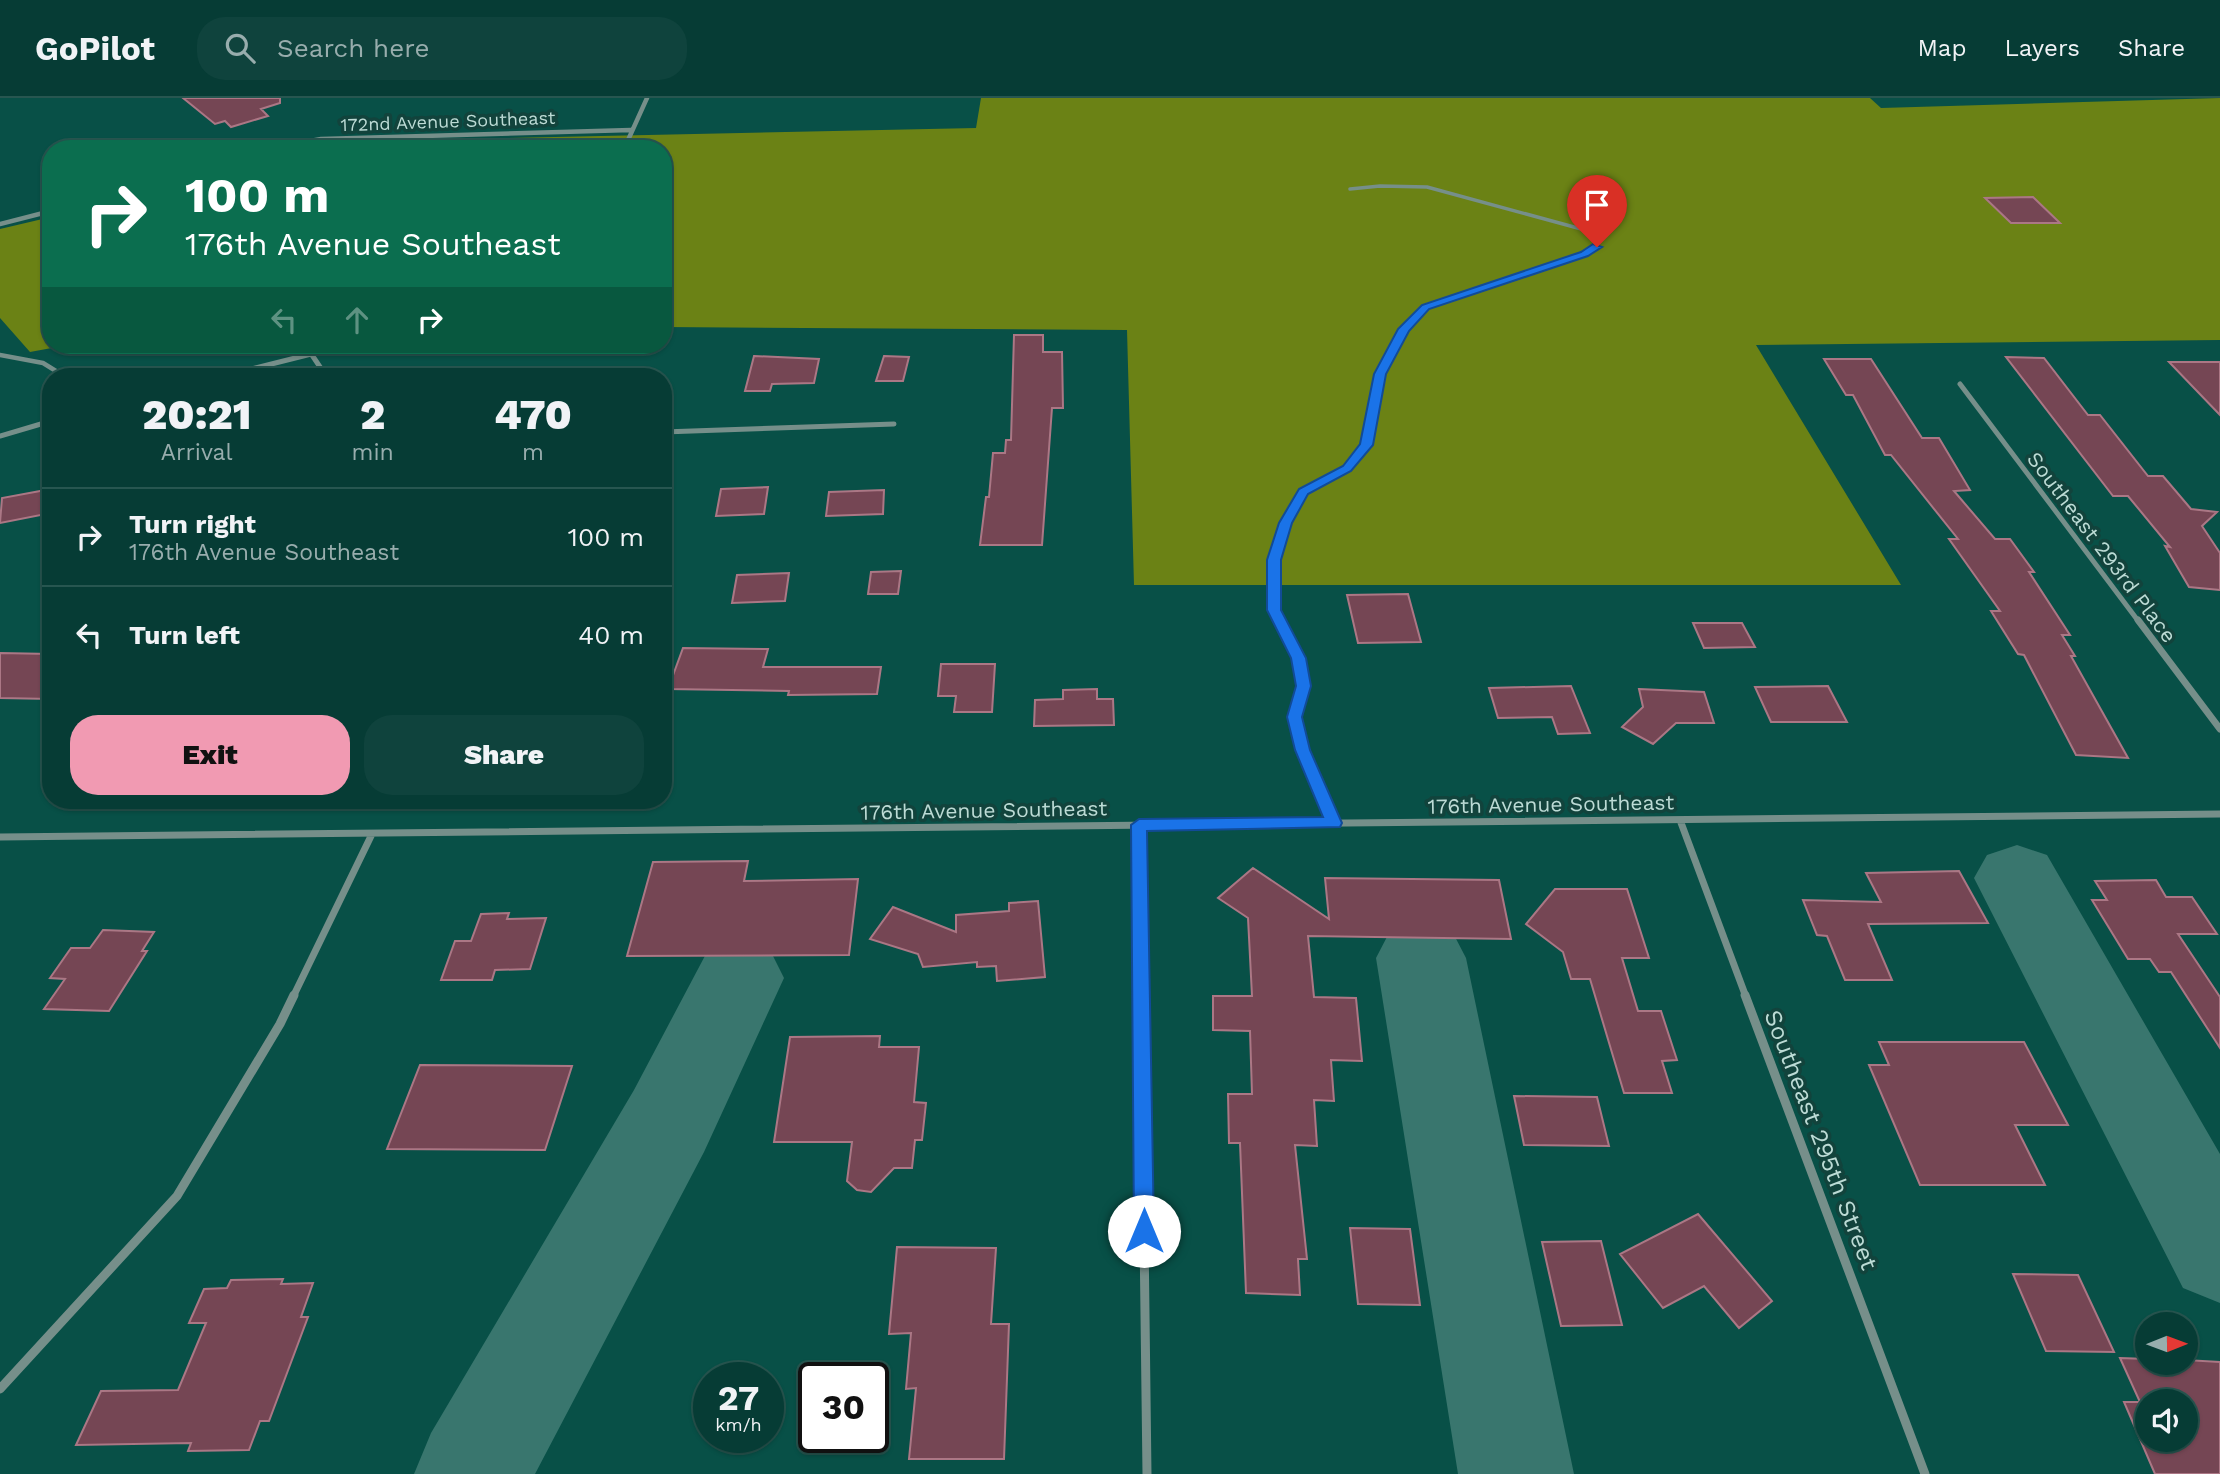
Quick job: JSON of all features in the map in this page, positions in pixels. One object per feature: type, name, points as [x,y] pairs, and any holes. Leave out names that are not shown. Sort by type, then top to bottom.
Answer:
[{"type":"street","points":[[627,140],[647,98]]},
{"type":"street","name":"172nd Avenue Southeast","points":[[316,140],[631,130]]},
{"type":"street","points":[[0,224],[42,213]]},
{"type":"street","points":[[258,368],[315,354]]},
{"type":"street","points":[[312,355],[321,368]]},
{"type":"street","name":"Southeast 293rd Place","points":[[1960,384],[2220,729]]},
{"type":"street","points":[[0,436],[42,424]]},
{"type":"street","points":[[672,432],[894,424]]},
{"type":"street","name":"176th Avenue Southeast","points":[[0,837],[2220,814]]},
{"type":"street","name":"Southeast 295th Street","points":[[1680,820],[1926,1474]]},
{"type":"street","points":[[1139,825],[1147,1474]]},
{"type":"street","points":[[0,1389],[177,1196],[280,1024],[372,834]]},
{"type":"lane","points":[[1334,823],[1302,750],[1294,717],[1304,686],[1298,658],[1274,610],[1274,560],[1286,523],[1303,492],[1347,469],[1366,445],[1380,374],[1404,329],[1425,307],[1584,254],[1597,247],[1596,239],[1585,230],[1427,187],[1380,186],[1350,189]]},
{"type":"lane","points":[[0,355],[33,360],[54,368]]},
{"type":"green space","points":[[981,98],[1870,98],[1881,108],[2220,98],[2220,340],[1756,345],[1901,585],[1134,585],[1127,330],[672,327],[672,140],[417,140],[976,128]]},
{"type":"green space","points":[[42,219],[42,350],[30,352],[0,318],[0,229]]},
{"type":"building","points":[[183,98],[280,98],[280,103],[261,109],[268,116],[231,127],[225,121],[215,124]]},
{"type":"building","points":[[2033,197],[2060,223],[2011,223],[1985,198]]},
{"type":"building","points":[[1014,335],[1043,335],[1043,352],[1062,352],[1063,408],[1052,408],[1042,545],[980,545],[986,497],[989,497],[993,453],[1005,453],[1006,440],[1011,440]]},
{"type":"building","points":[[754,356],[819,359],[814,383],[772,384],[770,391],[745,391]]},
{"type":"building","points":[[884,356],[909,357],[903,381],[876,381]]},
{"type":"building","points":[[2006,357],[2044,358],[2088,415],[2100,415],[2148,476],[2163,476],[2191,509],[2217,512],[2202,526],[2220,553],[2220,590],[2189,587],[2165,546],[2170,547],[2128,496],[2113,496]]},
{"type":"building","points":[[1824,359],[1871,359],[1922,438],[1939,438],[1970,490],[1954,491],[1995,539],[2010,539],[2034,572],[2029,572],[2070,635],[2062,635],[2075,656],[2071,656],[2128,758],[2076,755],[2024,655],[2018,654],[1991,611],[2000,611],[1949,539],[1958,539],[1891,455],[1885,455],[1853,395],[1846,395]]},
{"type":"building","points":[[2169,362],[2220,362],[2220,415]]},
{"type":"building","points":[[768,487],[764,514],[716,516],[721,489]]},
{"type":"building","points":[[884,490],[883,514],[826,516],[829,492]]},
{"type":"building","points":[[42,491],[42,515],[0,523],[2,498]]},
{"type":"building","points":[[901,571],[898,594],[868,594],[871,572]]},
{"type":"building","points":[[789,573],[785,601],[732,603],[737,575]]},
{"type":"building","points":[[1408,594],[1421,642],[1358,643],[1347,595]]},
{"type":"building","points":[[1693,623],[1742,623],[1755,647],[1704,648]]},
{"type":"building","points":[[683,648],[768,649],[763,667],[881,667],[877,694],[788,695],[789,691],[672,689],[672,678]]},
{"type":"building","points":[[0,653],[42,654],[42,699],[0,698]]},
{"type":"building","points":[[941,664],[995,664],[992,712],[954,712],[956,696],[938,696]]},
{"type":"building","points":[[1571,686],[1590,733],[1558,734],[1552,717],[1498,718],[1489,688]]},
{"type":"building","points":[[1828,686],[1847,722],[1771,722],[1755,687]]},
{"type":"building","points":[[1097,689],[1097,699],[1113,699],[1114,725],[1034,726],[1035,700],[1063,699],[1063,690]]},
{"type":"building","points":[[1639,689],[1704,692],[1714,723],[1676,723],[1653,744],[1622,727],[1643,707]]},
{"type":"building","points":[[748,861],[744,881],[858,879],[849,955],[627,956],[653,862]]},
{"type":"building","points":[[1253,868],[1329,919],[1325,878],[1499,880],[1511,939],[1308,936],[1314,997],[1356,998],[1362,1061],[1331,1060],[1334,1101],[1314,1100],[1317,1146],[1295,1145],[1307,1259],[1298,1259],[1300,1295],[1246,1293],[1240,1143],[1229,1143],[1228,1094],[1252,1094],[1250,1031],[1213,1030],[1213,996],[1252,996],[1248,918],[1218,898]]},
{"type":"building","points":[[1959,871],[1988,923],[1868,924],[1892,980],[1845,980],[1827,936],[1817,935],[1803,900],[1881,902],[1866,873]]},
{"type":"building","points":[[2156,880],[2166,897],[2192,897],[2217,934],[2178,934],[2220,997],[2220,1048],[2171,972],[2159,972],[2150,959],[2128,959],[2092,900],[2107,900],[2095,881]]},
{"type":"building","points":[[1555,889],[1627,889],[1649,958],[1622,958],[1638,1011],[1661,1011],[1677,1060],[1662,1061],[1672,1093],[1624,1093],[1590,979],[1571,979],[1563,952],[1526,924]]},
{"type":"building","points":[[1038,901],[1045,977],[997,981],[996,966],[977,967],[977,962],[923,967],[918,954],[870,939],[893,907],[956,932],[956,915],[1009,911],[1009,903]]},
{"type":"building","points":[[509,913],[507,919],[546,918],[530,969],[495,970],[492,980],[441,980],[455,941],[471,941],[481,914]]},
{"type":"building","points":[[103,930],[154,932],[142,951],[147,951],[109,1011],[44,1009],[65,979],[50,978],[71,948],[90,948]]},
{"type":"building","points":[[880,1036],[879,1047],[919,1047],[914,1102],[926,1103],[922,1140],[915,1140],[912,1168],[894,1168],[871,1192],[857,1190],[847,1181],[852,1142],[774,1142],[790,1037]]},
{"type":"building","points":[[1879,1042],[2024,1042],[2068,1125],[2015,1125],[2045,1185],[1920,1185],[1869,1065],[1889,1065]]},
{"type":"building","points":[[420,1065],[572,1066],[545,1150],[387,1149]]},
{"type":"building","points":[[1514,1096],[1597,1097],[1609,1146],[1524,1145]]},
{"type":"building","points":[[1698,1214],[1772,1301],[1739,1328],[1704,1286],[1663,1308],[1620,1254]]},
{"type":"building","points":[[1350,1228],[1410,1229],[1420,1305],[1358,1304]]},
{"type":"building","points":[[1601,1241],[1622,1325],[1561,1326],[1542,1242]]},
{"type":"building","points":[[897,1247],[996,1248],[991,1324],[1009,1324],[1004,1459],[909,1459],[916,1388],[906,1389],[911,1333],[889,1334]]},
{"type":"building","points":[[2013,1274],[2078,1275],[2114,1352],[2046,1351]]},
{"type":"building","points":[[283,1279],[281,1284],[313,1283],[301,1317],[308,1317],[269,1421],[260,1421],[249,1450],[188,1451],[191,1443],[76,1445],[101,1391],[178,1390],[206,1323],[189,1323],[204,1289],[227,1288],[231,1280]]},
{"type":"building","points":[[2120,1358],[2135,1359],[2135,1376],[2198,1376],[2198,1361],[2220,1362],[2220,1474],[2155,1474],[2146,1452],[2198,1452],[2198,1389],[2135,1391]]},
{"type":"building","points":[[2124,1402],[2135,1402],[2135,1428]]},
{"type":"taxiway","points":[[2017,878],[2220,1253]]},
{"type":"taxiway","points":[[1421,958],[1516,1474]]},
{"type":"taxiway","points":[[472,1474],[669,1121],[739,978]]},
{"type":"route","points":[[1144,1231],[1139,825],[1334,823],[1302,750],[1294,717],[1304,686],[1298,658],[1274,610],[1274,560],[1286,523],[1303,492],[1347,469],[1366,445],[1380,374],[1404,329],[1425,307],[1584,254],[1597,247]]}]
